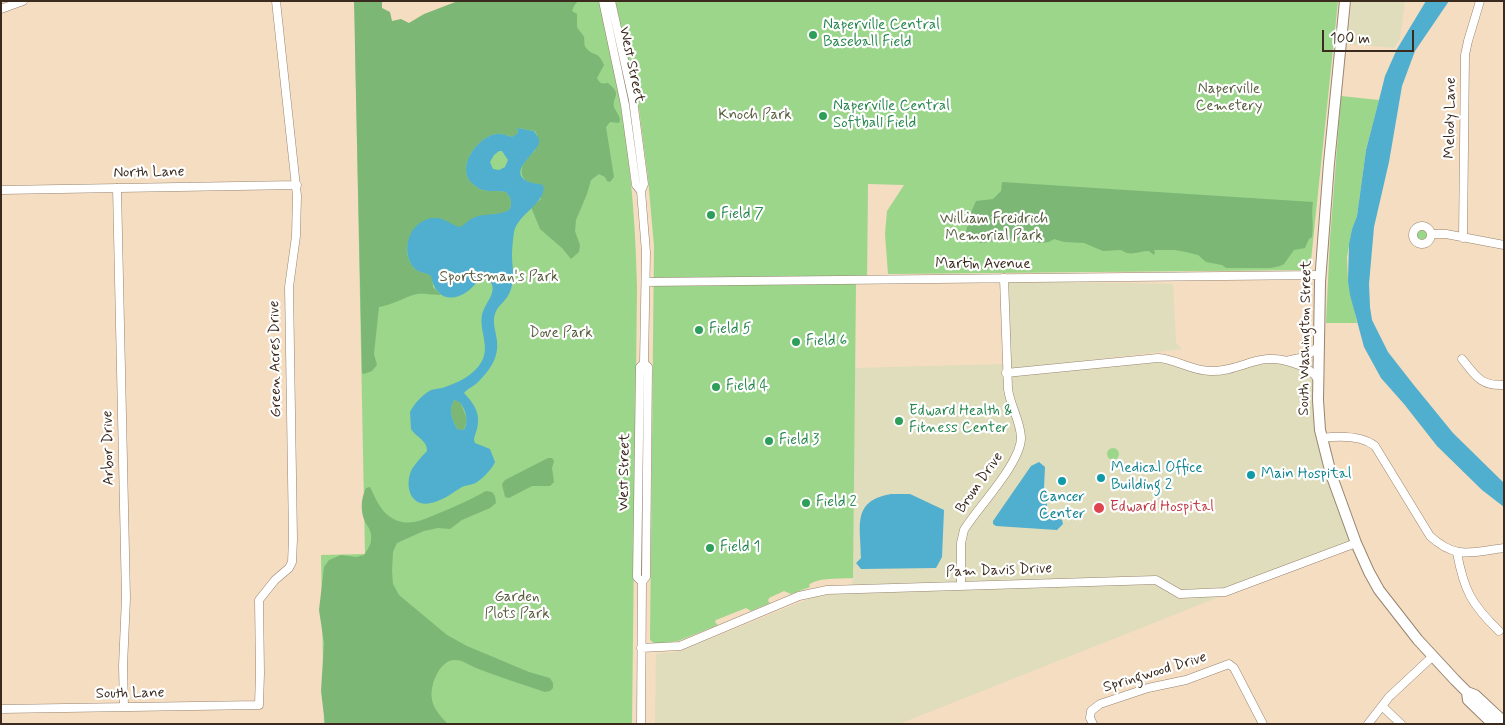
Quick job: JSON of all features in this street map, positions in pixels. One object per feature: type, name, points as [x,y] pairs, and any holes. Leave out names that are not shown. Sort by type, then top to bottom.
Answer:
[{"type":"main road","name":"South Washington Street","points":[[1345,1],[1330,154],[1321,275],[1318,347],[1318,420],[1331,474],[1356,543],[1379,590],[1432,656],[1467,692],[1476,695],[1504,722]]},
{"type":"main road","name":"South Washington Street","points":[[1467,692],[1468,700],[1492,724]]},
{"type":"street","points":[[1,9],[23,1]]},
{"type":"street","name":"Green Acres Drive","points":[[259,706],[259,600],[275,580],[289,568],[292,562],[293,550],[288,287],[296,231],[297,185],[276,1]]},
{"type":"street","name":"West Street","points":[[603,1],[624,98],[636,185],[641,191]]},
{"type":"street","name":"West Street","points":[[611,1],[633,100],[644,184],[641,191],[646,252],[644,363],[648,367],[646,577],[642,582],[641,724]]},
{"type":"street","name":"Melody Lane","points":[[1463,238],[1465,55],[1480,1]]},
{"type":"street","name":"North Lane","points":[[1,190],[297,185]]},
{"type":"street","name":"Arbor Drive","points":[[117,188],[126,598],[123,666],[124,707]]},
{"type":"street","points":[[1431,234],[1504,245]]},
{"type":"street","name":"Martin Avenue","points":[[646,282],[1321,275]]},
{"type":"street","name":"Brom Drive","points":[[961,585],[961,543],[964,530],[1013,462],[1021,444],[1020,425],[1009,398],[1006,373],[1004,278]]},
{"type":"street","points":[[1006,373],[1158,358],[1201,371],[1220,371],[1260,359],[1288,361],[1305,357],[1318,347]]},
{"type":"street","points":[[1462,359],[1480,380],[1489,384],[1504,385]]},
{"type":"street","points":[[1288,361],[1309,370],[1318,379]]},
{"type":"street","points":[[1322,438],[1360,438],[1375,446],[1430,536],[1441,546],[1457,552],[1504,548]]},
{"type":"street","name":"Pam Davis Drive","points":[[642,648],[680,646],[799,596],[827,590],[1156,580],[1180,594],[1225,592],[1356,543]]},
{"type":"street","points":[[1457,552],[1464,582],[1472,601],[1483,616],[1499,630]]},
{"type":"street","points":[[1368,724],[1382,706],[1432,656]]},
{"type":"street","name":"Springwood Drive","points":[[1093,724],[1090,718],[1091,711],[1100,704],[1148,688],[1195,677],[1229,664],[1234,668],[1263,724]]},
{"type":"street","name":"South Lane","points":[[1,710],[259,706]]},
{"type":"street","points":[[1382,706],[1401,724]]},
{"type":"shaded area","points":[[1352,1],[1405,1],[1400,38],[1394,48],[1347,44]]},
{"type":"shaded area","points":[[1009,281],[1173,284],[1176,343],[1182,349],[1009,370]]},
{"type":"shaded area","name":"Edward Hospital","points":[[1156,359],[1204,371],[1274,359],[1314,372],[1319,420],[1355,543],[899,724],[655,724],[656,654],[676,652],[688,648],[811,598],[852,593],[855,368],[1006,364],[1007,372]]},
{"type":"green space","points":[[354,1],[382,1],[382,8],[390,12],[392,21],[401,19],[409,23],[424,14],[458,1],[578,1],[572,11],[577,14],[577,27],[584,37],[586,48],[598,55],[602,60],[604,65],[597,78],[601,83],[608,83],[615,90],[614,107],[620,119],[619,123],[610,122],[606,127],[614,177],[610,182],[599,174],[591,180],[576,220],[575,231],[580,245],[579,252],[571,259],[562,248],[540,229],[531,207],[541,199],[539,184],[526,180],[523,177],[522,170],[527,159],[536,149],[537,135],[535,131],[517,128],[518,133],[512,137],[497,134],[483,140],[476,146],[467,161],[466,170],[468,177],[474,185],[482,190],[506,192],[511,201],[509,210],[499,214],[478,217],[460,228],[447,222],[428,219],[416,228],[409,240],[407,254],[416,270],[432,276],[433,287],[441,295],[417,294],[379,307],[374,354],[377,365],[372,371],[364,374],[362,373]]},
{"type":"green space","points":[[476,1],[599,1],[608,37],[627,143],[636,251],[632,724],[324,724],[321,555],[365,554],[355,45]]},
{"type":"green space","points":[[615,1],[1338,1],[1310,270],[888,274],[885,234],[887,211],[904,185],[868,184],[867,284],[856,284],[853,578],[813,582],[809,585],[810,587],[791,594],[784,591],[769,598],[768,601],[770,603],[751,611],[746,608],[716,620],[715,622],[718,625],[678,641],[655,644],[650,640],[654,246],[639,109]]},
{"type":"green space","points":[[608,9],[626,78],[641,185],[639,184],[626,89]]},
{"type":"green space","points":[[1341,96],[1379,100],[1366,150],[1357,216],[1352,229],[1347,257],[1348,281],[1357,323],[1326,323],[1330,239]]},
{"type":"green space","name":"William Freidrich Memorial Park","points":[[1002,182],[1313,202],[1312,237],[1305,248],[1294,250],[1284,264],[1271,268],[1226,268],[1222,265],[1206,262],[1198,255],[1175,250],[1154,250],[1154,255],[1149,251],[1131,253],[1121,250],[1103,251],[1084,243],[1064,242],[1054,239],[1046,243],[1006,239],[980,243],[966,232],[969,217],[976,201],[993,199],[1001,191]]},
{"type":"green space","points":[[1424,228],[1427,229],[1427,239],[1420,240],[1417,239],[1416,232],[1417,229]]},
{"type":"green space","points":[[454,400],[460,401],[467,419],[464,430],[457,429],[452,418],[451,407]]},
{"type":"green space","points":[[1111,448],[1115,448],[1119,454],[1115,460],[1111,460],[1107,456],[1107,452]]},
{"type":"green space","points":[[548,458],[552,458],[554,461],[552,468],[554,482],[550,486],[532,486],[509,498],[505,497],[502,484],[505,480]]},
{"type":"green space","points":[[370,487],[383,510],[395,520],[401,522],[419,521],[486,491],[492,492],[496,503],[490,508],[462,520],[450,529],[438,528],[424,531],[397,543],[393,552],[393,584],[399,595],[447,635],[467,646],[529,672],[550,678],[553,688],[550,691],[545,692],[455,660],[447,662],[438,672],[432,690],[434,706],[448,724],[325,724],[321,691],[324,643],[319,610],[324,567],[329,560],[341,555],[356,557],[364,555],[369,548],[371,535],[363,518],[362,505],[366,488]]},
{"type":"water","points":[[1426,1],[1449,1],[1415,51],[1402,86],[1389,162],[1374,227],[1369,284],[1372,320],[1388,352],[1413,384],[1453,433],[1504,483],[1504,507],[1482,490],[1437,446],[1381,378],[1364,347],[1350,295],[1348,281],[1349,244],[1357,216],[1366,150],[1385,76],[1397,49]]},
{"type":"water","points":[[517,128],[534,131],[539,139],[538,146],[521,168],[520,173],[527,181],[543,185],[543,191],[537,203],[520,219],[514,232],[512,285],[494,317],[497,341],[495,358],[483,377],[464,393],[474,405],[477,413],[478,423],[474,439],[475,443],[490,449],[495,462],[492,468],[476,483],[462,487],[440,500],[424,504],[414,499],[409,488],[412,469],[427,451],[426,444],[411,429],[410,412],[419,400],[431,390],[459,381],[470,375],[479,366],[485,350],[481,321],[482,315],[493,287],[487,277],[481,279],[461,295],[449,298],[444,296],[436,289],[431,276],[414,268],[407,253],[407,245],[413,229],[426,219],[441,219],[460,227],[478,216],[509,210],[511,201],[506,192],[486,191],[473,184],[466,170],[467,161],[476,146],[490,136],[503,134],[512,137],[518,133]],"holes":[[[499,151],[502,151],[508,160],[505,167],[499,170],[493,169],[490,162]],[[454,400],[460,402],[465,412],[467,419],[464,430],[457,429],[452,418],[451,407]]]},
{"type":"water","points":[[1039,462],[1045,467],[1044,488],[1047,491],[1047,515],[1062,520],[1063,524],[1057,530],[996,526],[993,524],[993,521],[1031,466]]},
{"type":"water","points":[[891,494],[910,494],[944,510],[942,557],[936,568],[861,569],[856,563],[861,558],[860,526],[864,509],[869,502],[878,497]]},
{"type":"place","name":"Naperville Central Baseball Field","points":[[813,35]]},
{"type":"place","name":"Naperville Central Softball Field","points":[[823,116]]},
{"type":"place","name":"Field 7","points":[[711,215]]},
{"type":"place","name":"Field 5","points":[[699,330]]},
{"type":"place","name":"Field 6","points":[[796,342]]},
{"type":"place","name":"Field 4","points":[[716,387]]},
{"type":"place","name":"Edward Health & Fitness Center","points":[[899,421]]},
{"type":"place","name":"Field 3","points":[[769,441]]},
{"type":"place","name":"Main Hospital","points":[[1251,475]]},
{"type":"place","name":"Medical Office Building 2","points":[[1101,478]]},
{"type":"place","name":"Cancer Center","points":[[1062,481]]},
{"type":"place","name":"Field 2","points":[[806,503]]},
{"type":"place","name":"Edward Hospital","points":[[1099,508]]},
{"type":"place","name":"Field 1","points":[[710,548]]},
{"type":"park label","name":"Naperville Cemetery","points":[[1229,98]]},
{"type":"park label","name":"Knoch Park","points":[[755,116]]},
{"type":"park label","name":"Sportsman's Park","points":[[499,278]]},
{"type":"park label","name":"Dove Park","points":[[561,334]]},
{"type":"park label","name":"Garden Plots Park","points":[[517,606]]}]
